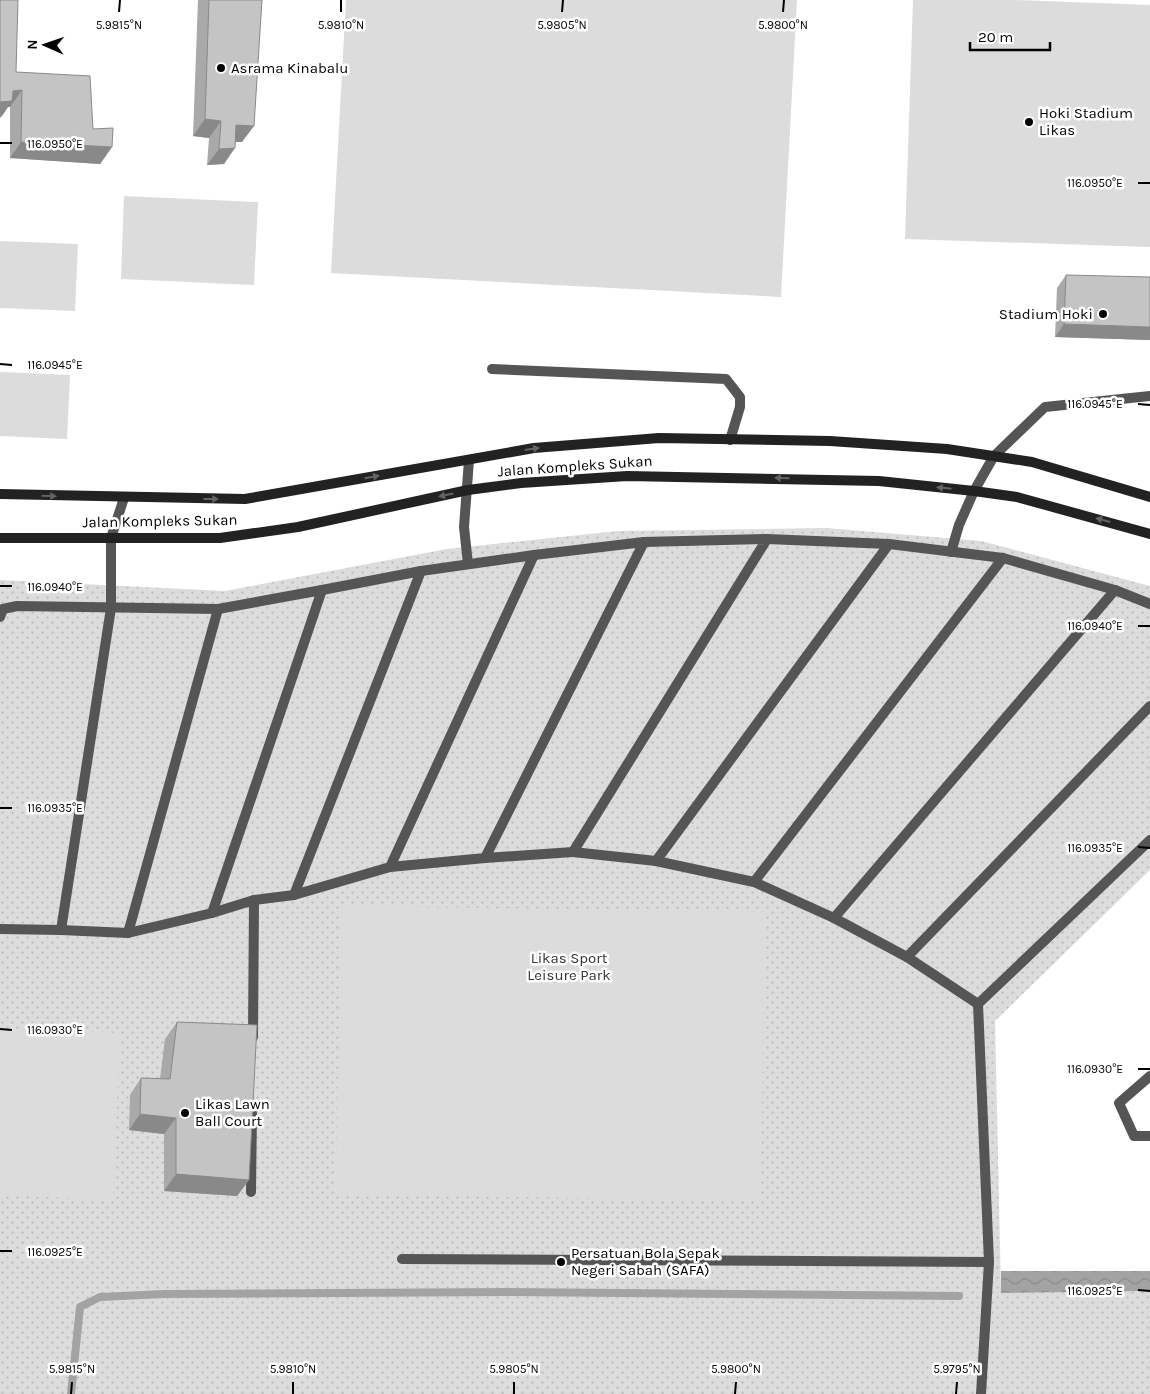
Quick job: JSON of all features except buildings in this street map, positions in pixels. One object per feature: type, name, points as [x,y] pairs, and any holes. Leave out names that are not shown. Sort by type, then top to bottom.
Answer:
[{"type":"main road","name":"Jalan Kompleks Sukan","points":[[0,494],[244,499],[534,448],[650,439],[830,441],[947,449],[1032,462],[1150,497]]},
{"type":"main road","name":"Jalan Kompleks Sukan","points":[[0,538],[230,536],[298,527],[468,490],[521,483],[627,476],[879,481],[974,491],[1017,497],[1150,534]]},
{"type":"lane","points":[[492,369],[726,379],[740,397],[740,407],[730,440]]},
{"type":"lane","points":[[951,552],[959,525],[974,491],[994,456],[1045,407],[1150,396]]},
{"type":"lane","points":[[468,564],[464,527],[469,460]]},
{"type":"lane","points":[[61,930],[111,608],[111,538],[124,498]]},
{"type":"lane","points":[[0,617],[3,609],[17,606],[218,609],[421,570],[534,554],[644,542],[767,539],[889,544],[1002,558],[1115,590],[1150,604]]},
{"type":"lane","points":[[573,852],[767,539]]},
{"type":"lane","points":[[485,858],[644,542]]},
{"type":"lane","points":[[656,861],[889,544]]},
{"type":"lane","points":[[390,867],[534,554]]},
{"type":"lane","points":[[754,882],[1002,558]]},
{"type":"lane","points":[[294,895],[421,570]]},
{"type":"lane","points":[[212,913],[322,590]]},
{"type":"lane","points":[[834,918],[1115,590]]},
{"type":"lane","points":[[128,932],[218,609]]},
{"type":"lane","points":[[907,957],[1150,706]]},
{"type":"lane","points":[[981,1394],[989,1262],[978,1004],[1150,840]]},
{"type":"lane","points":[[0,929],[128,932],[212,913],[254,900],[294,895],[390,867],[573,852],[656,861],[754,882],[834,918],[907,957],[978,1004]]},
{"type":"lane","points":[[253,1046],[254,900]]},
{"type":"lane","points":[[1150,1076],[1119,1103],[1134,1136],[1150,1136]]},
{"type":"lane","points":[[251,1192],[252,1104]]},
{"type":"lane","points":[[402,1259],[989,1262]]},
{"type":"green space","points":[[346,0],[797,0],[781,297],[331,273]]},
{"type":"green space","name":"Hoki Stadium Likas","points":[[913,0],[1013,0],[1150,5],[1150,247],[905,239]]},
{"type":"green space","points":[[124,196],[258,202],[254,285],[121,279]]},
{"type":"green space","points":[[0,241],[78,244],[75,311],[0,308]]},
{"type":"green space","points":[[0,372],[70,375],[67,439],[0,436]]},
{"type":"green space","name":"Likas Sport Leisure Park","points":[[826,528],[981,541],[1150,586],[1150,870],[995,1021],[1001,1292],[1150,1291],[1150,1394],[0,1394],[0,580],[225,591],[447,549],[618,531]]},
{"type":"green space","points":[[341,906],[765,912],[761,1201],[336,1194]]},
{"type":"green space","points":[[0,1028],[120,1033],[113,1200],[0,1195]]},
{"type":"water","points":[[1001,1271],[1150,1271],[1150,1291],[1001,1293]]},
{"type":"waterway","points":[[71,1394],[80,1307],[100,1297],[164,1294],[507,1292],[959,1296]]},
{"type":"place","name":"Asrama Kinabalu","points":[[221,68]]},
{"type":"place","name":"Hoki Stadium Likas","points":[[1029,122]]},
{"type":"place","name":"Stadium Hoki","points":[[1103,314]]},
{"type":"place","name":"Likas Lawn Ball Court","points":[[185,1113]]},
{"type":"place","name":"Persatuan Bola Sepak Negeri Sabah (SAFA)","points":[[561,1262]]}]
